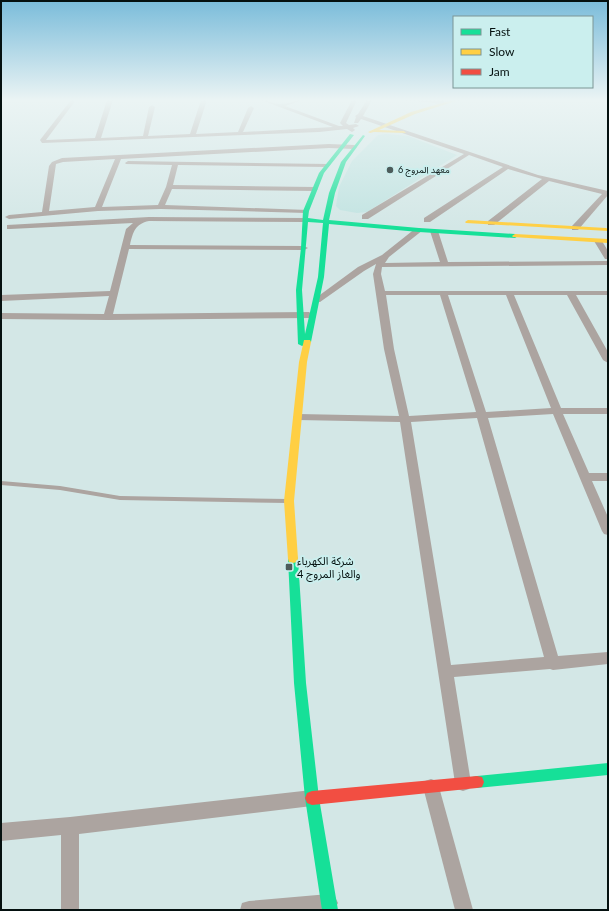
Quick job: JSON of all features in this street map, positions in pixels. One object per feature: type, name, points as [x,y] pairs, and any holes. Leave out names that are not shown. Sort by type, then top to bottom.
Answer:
[{"type":"street","points":[[303,362],[299,290],[306,215],[315,188],[327,165],[345,143]]},
{"type":"street","points":[[249,910],[330,907],[312,798],[300,682],[289,501],[303,362],[321,277],[327,218],[337,178],[344,162],[354,148],[355,143]]},
{"type":"street","points":[[435,143],[547,179],[607,193],[575,228]]},
{"type":"street","points":[[46,213],[52,166],[54,163],[62,160],[117,160],[143,156],[342,146],[354,148]]},
{"type":"street","points":[[365,216],[467,154]]},
{"type":"street","points":[[141,164],[143,156]]},
{"type":"street","points":[[117,160],[141,164],[327,165]]},
{"type":"street","points":[[98,210],[117,160]]},
{"type":"street","points":[[162,207],[175,164]]},
{"type":"street","points":[[423,219],[507,166]]},
{"type":"street","points":[[490,223],[547,179]]},
{"type":"street","points":[[169,187],[315,188]]},
{"type":"street","points":[[9,217],[46,213],[162,207],[306,215],[419,230],[608,241]]},
{"type":"street","points":[[10,227],[149,219],[306,215]]},
{"type":"street","points":[[327,218],[365,216],[388,218]]},
{"type":"street","points":[[423,219],[446,221]]},
{"type":"street","points":[[108,317],[130,230],[142,220]]},
{"type":"street","points":[[460,222],[608,231]]},
{"type":"street","points":[[317,300],[361,269],[386,255],[419,230]]},
{"type":"street","points":[[434,231],[444,264]]},
{"type":"street","points":[[598,241],[608,257]]},
{"type":"street","points":[[126,247],[304,248]]},
{"type":"street","points":[[386,255],[379,265],[377,274],[389,349],[405,419],[463,783]]},
{"type":"street","points":[[379,265],[608,263]]},
{"type":"street","points":[[1,298],[114,293]]},
{"type":"street","points":[[381,293],[608,293]]},
{"type":"street","points":[[443,293],[482,416],[553,664]]},
{"type":"street","points":[[509,293],[608,531]]},
{"type":"street","points":[[570,293],[608,360]]},
{"type":"street","points":[[1,316],[108,317],[314,315]]},
{"type":"street","points":[[298,417],[405,419],[557,411],[608,411]]},
{"type":"street","points":[[586,477],[608,477]]},
{"type":"street","points":[[445,672],[553,664],[608,658]]},
{"type":"street","points":[[1,832],[70,826],[312,798],[608,769]]},
{"type":"street","points":[[430,787],[464,910]]},
{"type":"street","points":[[70,826],[70,910]]},
{"type":"lane","points":[[1,483],[60,488],[120,498],[289,501]]},
{"type":"shaded area","name":"معهد المروج 6","points":[[370,143],[425,143],[457,155],[367,212],[357,213],[340,210],[336,206],[339,187],[352,161]]},
{"type":"traffic: fast","points":[[302,344],[299,290],[304,248],[306,211],[322,173],[346,143]]},
{"type":"traffic: fast","points":[[307,342],[321,277],[327,213],[332,193],[344,162],[358,143]]},
{"type":"traffic: fast","points":[[306,220],[419,230],[515,236]]},
{"type":"traffic: fast","points":[[293,559],[300,683],[312,798],[330,910]]},
{"type":"traffic: fast","points":[[477,782],[608,769]]},
{"type":"traffic: slow","points":[[468,222],[606,230]]},
{"type":"traffic: slow","points":[[515,236],[608,241]]},
{"type":"traffic: slow","points":[[293,559],[289,501],[303,362],[307,342]]},
{"type":"traffic: jam","points":[[312,798],[477,782]]},
{"type":"place","name":"معهد المروج 6","points":[[390,170]]},
{"type":"place","name":"شركة الكهرباء والغاز المروج 4","points":[[289,567]]}]
